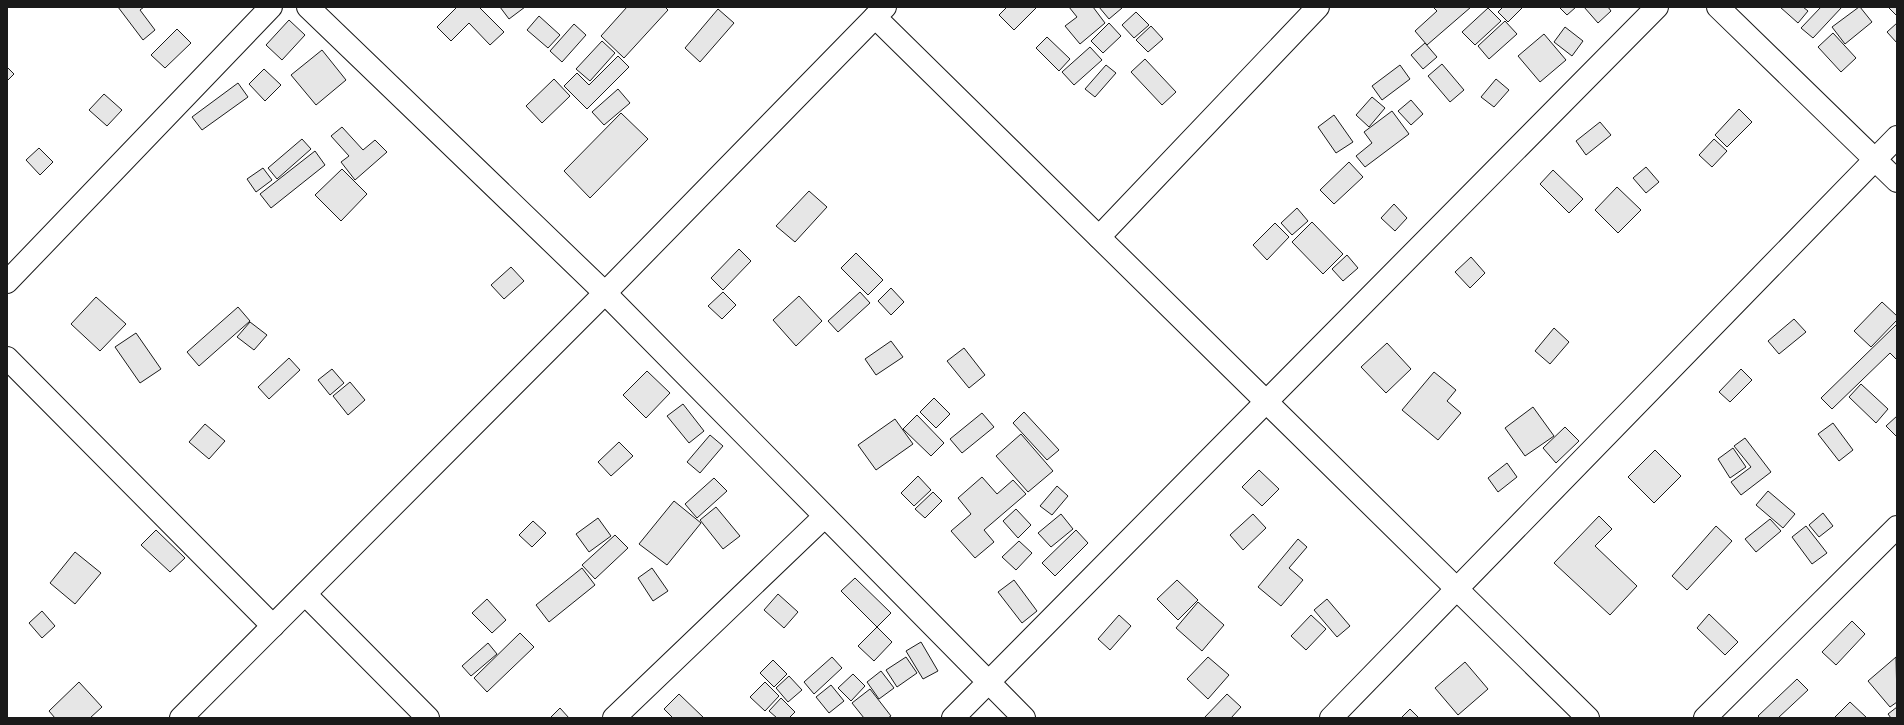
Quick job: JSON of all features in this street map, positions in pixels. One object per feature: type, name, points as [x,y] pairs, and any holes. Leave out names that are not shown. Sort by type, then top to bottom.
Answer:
[{"type":"street","points":[[7,282],[271,7]]},
{"type":"street","points":[[308,7],[605,293],[1024,718]]},
{"type":"street","points":[[1099,237],[1318,7]]},
{"type":"street","points":[[953,718],[1658,7]]},
{"type":"street","points":[[1718,7],[1897,181]]},
{"type":"street","points":[[181,718],[605,293],[880,12],[1099,237],[1588,718]]},
{"type":"street","points":[[1331,718],[1458,590],[1897,137]]},
{"type":"street","points":[[7,358],[273,626]]},
{"type":"street","points":[[614,718],[825,516]]},
{"type":"street","points":[[1704,718],[1897,527]]},
{"type":"street","points":[[305,594],[428,718]]},
{"type":"building","points":[[118,7],[144,7],[140,10],[155,30],[143,40]]},
{"type":"building","points":[[457,7],[479,7],[504,32],[490,45],[469,23],[451,41],[437,27]]},
{"type":"building","points":[[500,7],[525,7],[509,19]]},
{"type":"building","points":[[627,7],[665,7],[668,10],[624,58],[601,36]]},
{"type":"building","points":[[1007,7],[1037,7],[1014,30],[999,15]]},
{"type":"building","points":[[1069,7],[1093,7],[1105,23],[1080,44],[1065,26],[1077,17]]},
{"type":"building","points":[[1099,7],[1121,7],[1122,8],[1109,19]]},
{"type":"building","points":[[1433,7],[1471,7],[1427,45],[1415,31],[1437,11]]},
{"type":"building","points":[[1503,7],[1523,7],[1508,22],[1498,12]]},
{"type":"building","points":[[1559,7],[1576,7],[1567,15]]},
{"type":"building","points":[[1584,7],[1608,7],[1611,11],[1598,23]]},
{"type":"building","points":[[1780,7],[1803,7],[1808,11],[1798,23]]},
{"type":"building","points":[[1821,7],[1842,7],[1813,38],[1801,28]]},
{"type":"building","points":[[1859,7],[1872,22],[1845,44],[1832,27]]},
{"type":"building","points":[[1897,7],[1897,16],[1889,8]]},
{"type":"building","points":[[1488,8],[1501,21],[1475,45],[1462,32]]},
{"type":"building","points":[[718,9],[734,23],[700,62],[685,48]]},
{"type":"building","points":[[1136,12],[1149,25],[1134,38],[1122,25]]},
{"type":"building","points":[[539,16],[560,35],[548,48],[527,30]]},
{"type":"building","points":[[289,20],[305,35],[282,60],[266,45]]},
{"type":"building","points":[[1505,21],[1517,34],[1489,59],[1478,46]]},
{"type":"building","points":[[1109,23],[1121,36],[1103,53],[1091,41]]},
{"type":"building","points":[[1897,23],[1897,43],[1887,32]]},
{"type":"building","points":[[574,24],[586,35],[562,62],[550,51]]},
{"type":"building","points":[[1151,26],[1163,39],[1148,52],[1136,40]]},
{"type":"building","points":[[1565,27],[1583,41],[1572,56],[1554,42]]},
{"type":"building","points":[[177,29],[191,43],[165,68],[151,55]]},
{"type":"building","points":[[1833,33],[1856,58],[1841,72],[1818,47]]},
{"type":"building","points":[[1544,34],[1566,60],[1540,82],[1518,56]]},
{"type":"building","points":[[1047,37],[1070,59],[1059,71],[1036,48]]},
{"type":"building","points":[[602,41],[615,53],[590,81],[576,69]]},
{"type":"building","points":[[1425,43],[1437,57],[1423,69],[1411,55]]},
{"type":"building","points":[[1090,47],[1102,60],[1074,85],[1062,72]]},
{"type":"building","points":[[322,50],[346,80],[316,105],[291,75]]},
{"type":"building","points":[[618,56],[629,67],[587,109],[564,86],[577,73],[589,85]]},
{"type":"building","points":[[1145,59],[1176,92],[1162,105],[1131,72]]},
{"type":"building","points":[[1442,64],[1464,90],[1450,102],[1428,76]]},
{"type":"building","points":[[1106,65],[1116,73],[1095,97],[1085,89]]},
{"type":"building","points":[[1400,65],[1410,79],[1382,100],[1372,86]]},
{"type":"building","points":[[7,67],[14,74],[7,81]]},
{"type":"building","points":[[264,69],[281,85],[265,101],[249,84]]},
{"type":"building","points":[[554,79],[570,96],[542,123],[526,106]]},
{"type":"building","points":[[1496,79],[1509,90],[1494,107],[1481,97]]},
{"type":"building","points":[[238,83],[248,97],[202,130],[192,117]]},
{"type":"building","points":[[618,89],[630,103],[604,125],[592,112]]},
{"type":"building","points":[[104,94],[122,110],[107,126],[89,110]]},
{"type":"building","points":[[1372,97],[1385,108],[1369,127],[1356,115]]},
{"type":"building","points":[[1411,100],[1423,114],[1411,125],[1398,111]]},
{"type":"building","points":[[1739,109],[1752,122],[1727,147],[1715,135]]},
{"type":"building","points":[[1392,111],[1409,134],[1365,167],[1356,156],[1372,143],[1364,132]]},
{"type":"building","points":[[621,113],[648,139],[590,198],[564,171]]},
{"type":"building","points":[[1334,115],[1353,142],[1336,153],[1318,127]]},
{"type":"building","points":[[1600,122],[1611,135],[1586,155],[1576,141]]},
{"type":"building","points":[[342,127],[363,150],[375,140],[387,152],[355,180],[341,162],[349,156],[331,136]]},
{"type":"building","points":[[302,139],[311,149],[277,179],[268,168]]},
{"type":"building","points":[[1714,139],[1727,151],[1712,167],[1699,155]]},
{"type":"building","points":[[39,148],[53,162],[40,175],[26,160]]},
{"type":"building","points":[[315,151],[325,165],[271,208],[260,194]]},
{"type":"building","points":[[1349,162],[1363,177],[1334,204],[1320,190]]},
{"type":"building","points":[[1646,167],[1659,182],[1646,193],[1633,178]]},
{"type":"building","points":[[263,168],[272,180],[256,192],[247,179]]},
{"type":"building","points":[[342,169],[367,194],[341,221],[315,195]]},
{"type":"building","points":[[1553,170],[1583,199],[1569,213],[1540,184]]},
{"type":"building","points":[[1617,187],[1641,210],[1618,233],[1595,210]]},
{"type":"building","points":[[809,191],[827,207],[795,242],[776,226]]},
{"type":"building","points":[[1394,204],[1407,218],[1395,231],[1381,218]]},
{"type":"building","points":[[1297,208],[1308,221],[1292,235],[1281,223]]},
{"type":"building","points":[[1312,222],[1343,254],[1323,274],[1292,242]]},
{"type":"building","points":[[1275,223],[1289,237],[1267,260],[1253,245]]},
{"type":"building","points":[[739,249],[751,261],[723,290],[711,278]]},
{"type":"building","points":[[856,253],[883,280],[868,295],[841,268]]},
{"type":"building","points":[[1347,255],[1358,268],[1343,281],[1332,269]]},
{"type":"building","points":[[1471,257],[1485,273],[1470,288],[1455,272]]},
{"type":"building","points":[[511,267],[524,281],[504,299],[491,285]]},
{"type":"building","points":[[891,288],[904,302],[891,315],[878,301]]},
{"type":"building","points":[[723,292],[736,305],[722,319],[708,306]]},
{"type":"building","points":[[860,292],[870,303],[838,332],[828,321]]},
{"type":"building","points":[[799,296],[822,321],[796,346],[773,320]]},
{"type":"building","points":[[96,297],[126,324],[100,351],[71,324]]},
{"type":"building","points":[[1882,302],[1897,316],[1897,320],[1871,347],[1854,331]]},
{"type":"building","points":[[238,307],[250,321],[199,366],[187,352]]},
{"type":"building","points":[[1794,319],[1806,332],[1779,354],[1768,341]]},
{"type":"building","points":[[250,322],[267,335],[254,350],[237,337]]},
{"type":"building","points":[[1897,324],[1897,360],[1890,353],[1832,409],[1821,398]]},
{"type":"building","points":[[1554,328],[1569,342],[1550,364],[1535,351]]},
{"type":"building","points":[[136,333],[161,369],[140,383],[115,347]]},
{"type":"building","points":[[891,341],[903,357],[876,375],[865,359]]},
{"type":"building","points":[[1387,343],[1411,369],[1386,393],[1361,367]]},
{"type":"building","points":[[964,348],[985,375],[969,388],[947,361]]},
{"type":"building","points":[[289,358],[300,370],[269,399],[258,387]]},
{"type":"building","points":[[332,369],[344,383],[330,395],[318,380]]},
{"type":"building","points":[[1741,369],[1752,380],[1730,402],[1719,392]]},
{"type":"building","points":[[647,371],[670,393],[646,418],[623,395]]},
{"type":"building","points":[[1434,372],[1456,390],[1447,401],[1461,413],[1438,440],[1402,410]]},
{"type":"building","points":[[350,382],[365,400],[348,415],[333,396]]},
{"type":"building","points":[[1861,384],[1888,409],[1876,423],[1849,397]]},
{"type":"building","points":[[934,398],[950,414],[936,428],[920,412]]},
{"type":"building","points":[[683,404],[704,431],[689,443],[667,416]]},
{"type":"building","points":[[1533,407],[1554,436],[1525,456],[1505,428]]},
{"type":"building","points":[[1024,412],[1059,450],[1047,460],[1013,423]]},
{"type":"building","points":[[982,413],[994,427],[962,453],[950,439]]},
{"type":"building","points":[[917,415],[944,443],[931,456],[903,429]]},
{"type":"building","points":[[1897,416],[1897,437],[1886,426]]},
{"type":"building","points":[[895,419],[913,444],[876,470],[858,445]]},
{"type":"building","points":[[1833,423],[1853,450],[1839,461],[1818,434]]},
{"type":"building","points":[[205,424],[225,441],[209,459],[189,442]]},
{"type":"building","points":[[1565,427],[1579,441],[1556,463],[1543,448]]},
{"type":"building","points":[[1021,434],[1053,471],[1028,492],[996,456]]},
{"type":"building","points":[[710,435],[723,446],[700,473],[687,462]]},
{"type":"building","points":[[1745,438],[1771,472],[1741,495],[1731,482],[1751,467],[1734,446]]},
{"type":"building","points":[[619,442],[633,456],[611,476],[598,462]]},
{"type":"building","points":[[1733,448],[1746,467],[1730,478],[1718,459]]},
{"type":"building","points":[[1655,450],[1681,476],[1654,503],[1628,477]]},
{"type":"building","points":[[1507,463],[1517,477],[1498,492],[1488,478]]},
{"type":"building","points":[[1259,470],[1279,489],[1262,506],[1242,487]]},
{"type":"building","points":[[918,476],[931,490],[914,506],[901,493]]},
{"type":"building","points":[[982,477],[997,494],[1013,480],[1026,494],[984,530],[994,542],[975,558],[951,531],[971,514],[958,498]]},
{"type":"building","points":[[714,478],[727,491],[697,518],[685,504]]},
{"type":"building","points":[[1057,486],[1068,496],[1052,515],[1040,506]]},
{"type":"building","points":[[1768,491],[1795,514],[1783,528],[1756,505]]},
{"type":"building","points":[[933,492],[942,501],[925,518],[915,509]]},
{"type":"building","points":[[674,501],[701,523],[667,565],[639,544]]},
{"type":"building","points":[[716,507],[740,536],[723,549],[700,520]]},
{"type":"building","points":[[1016,509],[1031,525],[1018,538],[1003,521]]},
{"type":"building","points":[[1823,513],[1833,526],[1819,537],[1809,525]]},
{"type":"building","points":[[1061,514],[1073,529],[1051,547],[1038,533]]},
{"type":"building","points":[[1253,514],[1266,528],[1243,550],[1230,535]]},
{"type":"building","points":[[1599,516],[1612,529],[1595,546],[1637,586],[1610,615],[1554,563]]},
{"type":"building","points":[[598,518],[611,536],[589,552],[576,534]]},
{"type":"building","points":[[1770,519],[1781,531],[1756,552],[1745,539]]},
{"type":"building","points":[[533,521],[546,533],[532,547],[519,535]]},
{"type":"building","points":[[1716,526],[1732,541],[1687,590],[1672,576]]},
{"type":"building","points":[[1806,526],[1827,553],[1812,564],[1792,537]]},
{"type":"building","points":[[156,530],[185,558],[170,572],[141,545]]},
{"type":"building","points":[[1076,530],[1088,543],[1055,576],[1042,563]]},
{"type":"building","points":[[615,535],[628,548],[595,579],[582,565]]},
{"type":"building","points":[[1298,539],[1307,547],[1289,568],[1303,580],[1281,606],[1258,587]]},
{"type":"building","points":[[1019,541],[1032,553],[1016,570],[1002,557]]},
{"type":"building","points":[[75,552],[101,573],[75,604],[50,583]]},
{"type":"building","points":[[582,568],[595,585],[549,622],[536,605]]},
{"type":"building","points":[[652,568],[668,591],[653,601],[638,578]]},
{"type":"building","points":[[855,578],[891,613],[877,627],[841,591]]},
{"type":"building","points":[[1014,580],[1037,611],[1022,623],[998,592]]},
{"type":"building","points":[[1177,580],[1198,600],[1178,620],[1157,599]]},
{"type":"building","points":[[778,594],[798,612],[784,628],[764,610]]},
{"type":"building","points":[[487,599],[506,620],[492,633],[472,613]]},
{"type":"building","points":[[1327,599],[1350,626],[1337,637],[1314,610]]},
{"type":"building","points":[[1198,602],[1224,625],[1202,651],[1176,628]]},
{"type":"building","points":[[42,611],[55,626],[42,638],[29,623]]},
{"type":"building","points":[[1709,614],[1738,642],[1725,655],[1697,628]]},
{"type":"building","points":[[1119,615],[1131,626],[1110,650],[1098,639]]},
{"type":"building","points":[[1311,615],[1326,629],[1306,650],[1291,636]]},
{"type":"building","points":[[1852,621],[1865,634],[1836,665],[1822,652]]},
{"type":"building","points":[[877,627],[892,642],[874,661],[858,646]]},
{"type":"building","points":[[520,633],[534,647],[487,692],[474,678]]},
{"type":"building","points":[[921,642],[938,671],[923,679],[906,651]]},
{"type":"building","points":[[488,643],[497,654],[471,676],[462,666]]},
{"type":"building","points":[[832,657],[842,668],[814,694],[804,682]]},
{"type":"building","points":[[906,657],[917,673],[897,687],[886,670]]},
{"type":"building","points":[[1208,657],[1229,675],[1208,699],[1187,679]]},
{"type":"building","points":[[1896,657],[1897,702],[1890,707],[1868,681]]},
{"type":"building","points":[[773,660],[787,674],[774,687],[760,673]]},
{"type":"building","points":[[1465,662],[1488,689],[1458,715],[1435,688]]},
{"type":"building","points":[[881,671],[894,688],[879,699],[867,682]]},
{"type":"building","points":[[853,674],[865,686],[851,701],[838,688]]},
{"type":"building","points":[[789,676],[802,690],[788,702],[776,688]]},
{"type":"building","points":[[1797,679],[1808,690],[1778,718],[1760,718],[1758,716]]},
{"type":"building","points":[[79,682],[102,707],[90,718],[55,718],[49,711]]},
{"type":"building","points":[[765,682],[779,696],[765,711],[750,697]]},
{"type":"building","points":[[831,685],[844,701],[829,713],[816,697]]},
{"type":"building","points":[[870,689],[891,716],[888,718],[864,718],[852,703]]},
{"type":"building","points":[[679,694],[704,718],[673,718],[664,709]]},
{"type":"building","points":[[1227,694],[1241,707],[1231,718],[1204,718]]},
{"type":"building","points":[[781,698],[795,712],[789,718],[777,718],[769,711]]},
{"type":"building","points":[[1850,702],[1867,718],[1834,718]]},
{"type":"building","points":[[1897,707],[1897,718],[1891,718],[1888,714]]},
{"type":"building","points":[[560,708],[569,718],[550,718]]},
{"type":"building","points":[[1410,709],[1419,718],[1401,718]]}]
